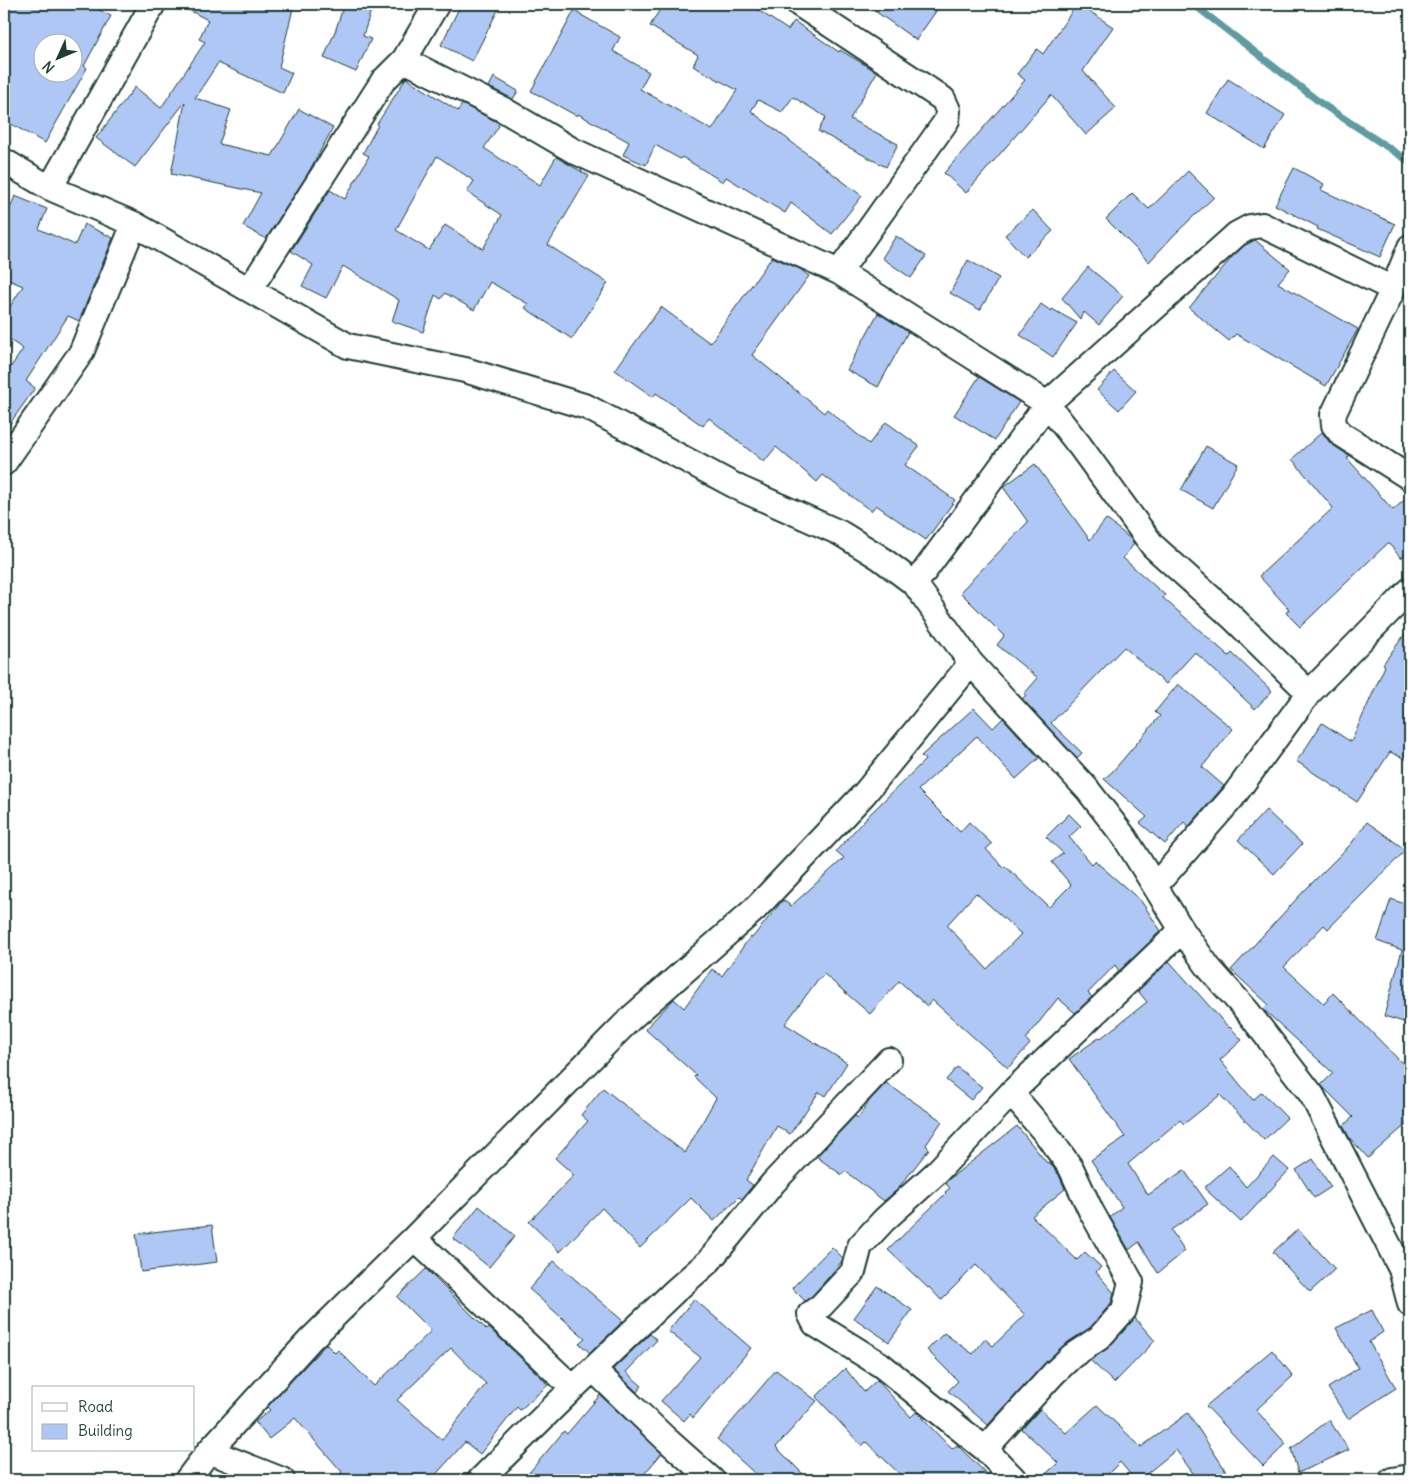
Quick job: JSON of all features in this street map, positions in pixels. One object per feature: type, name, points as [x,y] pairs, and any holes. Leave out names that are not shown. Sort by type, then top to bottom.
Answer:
[{"type":"street","points":[[50,188],[153,4]]},
{"type":"street","points":[[250,289],[383,81],[404,60],[437,4]]},
{"type":"street","points":[[799,4],[943,100],[948,110],[947,120],[839,272]]},
{"type":"street","points":[[404,60],[504,110],[574,152],[839,272],[1046,404],[1080,446],[1154,546],[1232,617],[1309,693]]},
{"type":"street","points":[[4,161],[50,188],[134,224],[348,346],[466,370],[587,407],[741,489],[840,533],[879,557],[915,584],[971,663],[1087,789],[1125,838],[1182,930],[1210,968],[1248,1012],[1312,1095],[1406,1269],[1410,1304]]},
{"type":"street","points":[[4,463],[81,353],[134,224]]},
{"type":"street","points":[[915,584],[1046,404],[1237,234],[1250,227],[1262,225],[1393,289]]},
{"type":"street","points":[[1410,247],[1393,289],[1333,415],[1334,425],[1341,434],[1410,478]]},
{"type":"street","points":[[1155,886],[1232,798],[1309,693],[1410,590]]},
{"type":"street","points":[[187,1480],[209,1452],[310,1340],[414,1238],[631,1018],[754,909],[865,793],[971,663]]},
{"type":"street","points":[[1015,1480],[986,1449],[881,1366],[815,1324],[810,1314],[821,1306],[853,1272],[860,1246],[884,1220],[935,1174],[1011,1093],[1182,930]]},
{"type":"street","points":[[480,1480],[573,1388],[709,1261],[773,1183],[889,1060]]},
{"type":"street","points":[[986,1449],[1054,1374],[1072,1356],[1099,1338],[1124,1310],[1131,1282],[1091,1211],[1071,1168],[1047,1134],[1011,1093]]},
{"type":"street","points":[[414,1238],[573,1388]]},
{"type":"street","points":[[593,1369],[712,1480]]},
{"type":"street","points":[[209,1452],[282,1480]]},
{"type":"street","points":[[1392,1480],[1410,1477]]},
{"type":"building","points":[[12,4],[88,4],[111,16],[84,66],[87,68],[82,77],[82,32],[32,32],[32,82],[79,82],[45,143],[4,120],[4,14]]},
{"type":"building","points":[[177,4],[294,4],[279,67],[292,73],[283,93],[218,63],[195,98],[231,110],[219,144],[272,156],[299,109],[333,128],[307,175],[266,239],[243,226],[261,193],[171,174],[185,102],[135,167],[96,138],[135,87],[161,108],[205,42],[199,39],[208,20]]},
{"type":"building","points":[[344,4],[373,4],[363,36],[371,39],[356,72],[324,58]]},
{"type":"building","points":[[461,4],[501,4],[472,61],[441,45]]},
{"type":"building","points":[[663,4],[749,4],[788,30],[794,21],[839,52],[840,50],[877,72],[850,119],[898,144],[886,167],[818,131],[826,117],[793,97],[782,112],[758,100],[751,111],[862,196],[832,234],[791,203],[785,213],[726,177],[723,182],[682,157],[680,159],[655,145],[646,165],[623,155],[629,142],[531,91],[574,11],[620,37],[613,51],[649,72],[640,89],[712,130],[737,90],[693,66],[698,55],[650,26]]},
{"type":"building","points":[[865,4],[941,4],[916,40]]},
{"type":"building","points":[[1077,4],[1113,27],[1083,71],[1116,108],[1086,135],[1051,95],[966,193],[944,173],[1025,80],[1017,74],[1037,49],[1043,54]]},
{"type":"building","points":[[494,77],[518,91],[513,99],[489,87]]},
{"type":"building","points":[[406,78],[458,111],[462,104],[499,123],[499,126],[484,148],[540,185],[556,157],[589,176],[548,245],[608,283],[572,339],[525,308],[528,304],[490,282],[474,310],[445,293],[441,299],[435,295],[423,332],[392,321],[399,300],[343,266],[326,298],[302,286],[313,265],[291,251],[330,190],[345,199],[369,156],[363,153],[377,124]],"holes":[[[437,156],[474,181],[467,192],[502,215],[483,249],[445,225],[429,250],[396,230]]]},
{"type":"building","points":[[1228,79],[1285,115],[1264,149],[1207,113]]},
{"type":"building","points":[[1294,168],[1324,184],[1321,190],[1395,224],[1380,257],[1317,229],[1318,227],[1275,205]]},
{"type":"building","points":[[1188,171],[1214,197],[1149,262],[1106,219],[1132,193],[1149,209]]},
{"type":"building","points":[[15,196],[47,209],[39,229],[75,245],[84,224],[113,238],[79,321],[68,316],[26,381],[35,388],[4,432],[4,377],[23,349],[4,336],[4,316],[23,286],[4,278],[4,224]]},
{"type":"building","points":[[1033,210],[1053,231],[1025,257],[1005,235]]},
{"type":"building","points":[[896,236],[926,256],[911,278],[882,258]]},
{"type":"building","points":[[1255,240],[1290,269],[1278,283],[1358,329],[1326,386],[1236,334],[1229,341],[1189,308],[1233,256],[1245,245]]},
{"type":"building","points":[[772,257],[800,269],[809,276],[752,355],[824,413],[827,409],[869,444],[886,422],[919,446],[905,465],[955,500],[926,540],[876,505],[871,511],[823,475],[817,482],[776,447],[764,462],[709,418],[703,426],[656,393],[653,397],[615,370],[661,307],[710,343]]},
{"type":"building","points":[[968,260],[999,278],[980,310],[950,293]]},
{"type":"building","points":[[1088,267],[1123,296],[1099,325],[1084,312],[1080,319],[1062,298]]},
{"type":"building","points":[[1041,304],[1051,311],[1052,309],[1077,323],[1053,357],[1020,335]]},
{"type":"building","points":[[878,313],[908,332],[878,387],[847,370]]},
{"type":"building","points":[[1114,371],[1136,391],[1119,410],[1097,390]]},
{"type":"building","points":[[979,377],[1019,402],[995,440],[954,415]]},
{"type":"building","points":[[1322,432],[1330,443],[1349,457],[1347,458],[1393,510],[1410,495],[1410,550],[1401,558],[1388,543],[1300,627],[1286,613],[1289,609],[1259,576],[1333,508],[1292,459]]},
{"type":"building","points":[[1206,446],[1238,464],[1213,508],[1181,490]]},
{"type":"building","points":[[1035,464],[1090,540],[1106,519],[1131,539],[1134,544],[1123,558],[1165,595],[1163,598],[1229,656],[1232,653],[1272,691],[1255,709],[1195,652],[1166,684],[1124,647],[1051,723],[1082,753],[1077,758],[1022,699],[1038,678],[997,645],[1004,636],[960,592],[1028,522],[1003,487]]},
{"type":"building","points":[[1410,627],[1410,761],[1390,752],[1357,802],[1296,761],[1322,723],[1351,742],[1385,666],[1383,664]]},
{"type":"building","points":[[1178,684],[1233,729],[1202,767],[1224,786],[1189,826],[1184,822],[1165,844],[1140,823],[1147,817],[1104,779],[1160,716],[1155,712]]},
{"type":"building","points":[[974,708],[993,728],[1003,718],[1039,758],[1016,779],[977,736],[918,790],[960,832],[969,822],[992,844],[986,849],[1004,868],[1005,866],[1049,907],[1071,885],[1052,862],[1063,853],[1046,837],[1069,814],[1081,826],[1069,837],[1092,864],[1095,861],[1141,901],[1161,931],[1119,971],[1115,965],[1088,993],[1092,997],[1075,1013],[1058,998],[1026,1039],[1030,1044],[1008,1068],[932,1000],[927,1006],[899,981],[870,1014],[824,974],[785,1024],[847,1063],[826,1096],[819,1092],[790,1134],[777,1126],[746,1180],[753,1185],[742,1199],[739,1197],[714,1221],[691,1198],[640,1248],[602,1208],[560,1252],[529,1222],[574,1175],[555,1158],[588,1121],[581,1115],[603,1088],[685,1153],[716,1098],[694,1077],[696,1075],[645,1029],[674,999],[684,1008],[712,969],[722,976],[750,937],[752,938],[783,900],[791,906],[844,858],[836,851],[866,818],[925,760],[921,756]],"holes":[[[976,893],[1021,934],[987,969],[947,925]]]},
{"type":"building","points":[[1266,810],[1302,844],[1274,874],[1238,840]]},
{"type":"building","points":[[1367,822],[1406,850],[1328,929],[1324,925],[1284,967],[1324,1004],[1333,993],[1410,1071],[1410,1121],[1368,1158],[1349,1137],[1343,1126],[1353,1117],[1321,1085],[1333,1073],[1263,1009],[1268,1004],[1231,970],[1303,892],[1351,844]]},
{"type":"building","points":[[1391,899],[1410,906],[1410,1024],[1384,1016],[1402,950],[1377,941]]},
{"type":"building","points":[[1169,961],[1242,1040],[1220,1060],[1253,1100],[1262,1092],[1287,1118],[1264,1140],[1220,1095],[1184,1124],[1180,1120],[1128,1164],[1148,1195],[1184,1170],[1208,1204],[1171,1230],[1185,1251],[1158,1273],[1139,1242],[1129,1250],[1110,1217],[1122,1207],[1091,1160],[1125,1137],[1069,1059],[1101,1038],[1147,1002],[1138,991]]},
{"type":"building","points":[[957,1067],[982,1087],[971,1100],[946,1080]]},
{"type":"building","points":[[886,1083],[942,1121],[926,1145],[929,1149],[897,1190],[884,1201],[845,1171],[842,1175],[818,1158],[818,1155],[855,1116],[858,1118],[870,1100]]},
{"type":"building","points":[[1017,1126],[1059,1175],[1065,1189],[1032,1216],[1077,1260],[1085,1252],[1101,1267],[1096,1272],[1114,1293],[1111,1303],[1090,1328],[1064,1345],[1045,1363],[988,1425],[948,1391],[958,1381],[927,1350],[944,1333],[973,1354],[985,1339],[993,1346],[1025,1315],[976,1265],[941,1300],[888,1250],[946,1193],[950,1188],[945,1183],[948,1180]]},
{"type":"building","points":[[1274,1157],[1289,1170],[1241,1222],[1204,1188],[1229,1166],[1246,1187]]},
{"type":"building","points":[[1313,1159],[1331,1187],[1314,1198],[1296,1170]]},
{"type":"building","points":[[479,1206],[515,1236],[489,1267],[453,1238]]},
{"type":"building","points":[[212,1225],[217,1262],[141,1272],[136,1234]]},
{"type":"building","points":[[1298,1229],[1335,1269],[1310,1292],[1273,1252]]},
{"type":"building","points":[[832,1247],[843,1258],[842,1261],[812,1296],[805,1301],[792,1288]]},
{"type":"building","points":[[554,1261],[623,1321],[590,1353],[579,1343],[585,1338],[529,1289]]},
{"type":"building","points":[[426,1269],[487,1330],[489,1328],[548,1385],[520,1410],[517,1407],[480,1454],[465,1442],[431,1480],[334,1480],[342,1472],[295,1418],[269,1439],[255,1422],[270,1410],[267,1407],[326,1344],[335,1353],[338,1350],[374,1386],[431,1331],[397,1297]],"holes":[[[451,1348],[486,1384],[442,1440],[397,1400]]]},
{"type":"building","points":[[877,1286],[912,1310],[889,1342],[854,1318]]},
{"type":"building","points":[[694,1299],[751,1348],[693,1418],[690,1414],[684,1421],[661,1401],[700,1357],[668,1331]]},
{"type":"building","points":[[1372,1310],[1383,1332],[1369,1342],[1396,1388],[1348,1419],[1328,1388],[1358,1368],[1336,1328]]},
{"type":"building","points":[[1135,1318],[1155,1341],[1114,1383],[1090,1360],[1109,1347]]},
{"type":"building","points":[[650,1334],[657,1340],[626,1372],[642,1386],[637,1392],[613,1369]]},
{"type":"building","points":[[1272,1350],[1293,1376],[1256,1410],[1286,1444],[1263,1466],[1206,1406]]},
{"type":"building","points":[[845,1368],[864,1392],[877,1380],[911,1417],[916,1412],[952,1449],[957,1445],[993,1480],[906,1480],[866,1442],[862,1446],[816,1397]]},
{"type":"building","points":[[776,1370],[817,1401],[776,1447],[809,1480],[762,1480],[717,1439]]},
{"type":"building","points":[[600,1395],[662,1453],[639,1480],[523,1480],[564,1431],[567,1434]]},
{"type":"building","points":[[1097,1405],[1141,1447],[1188,1413],[1232,1480],[1198,1480],[1176,1450],[1139,1480],[1135,1480],[1120,1462],[1102,1480],[1039,1480],[1058,1463],[1022,1429],[1040,1409],[1066,1433]]},
{"type":"building","points":[[1329,1420],[1349,1450],[1298,1473],[1291,1449]]},
{"type":"waterway","points":[[1193,4],[1322,104],[1410,162]]}]
